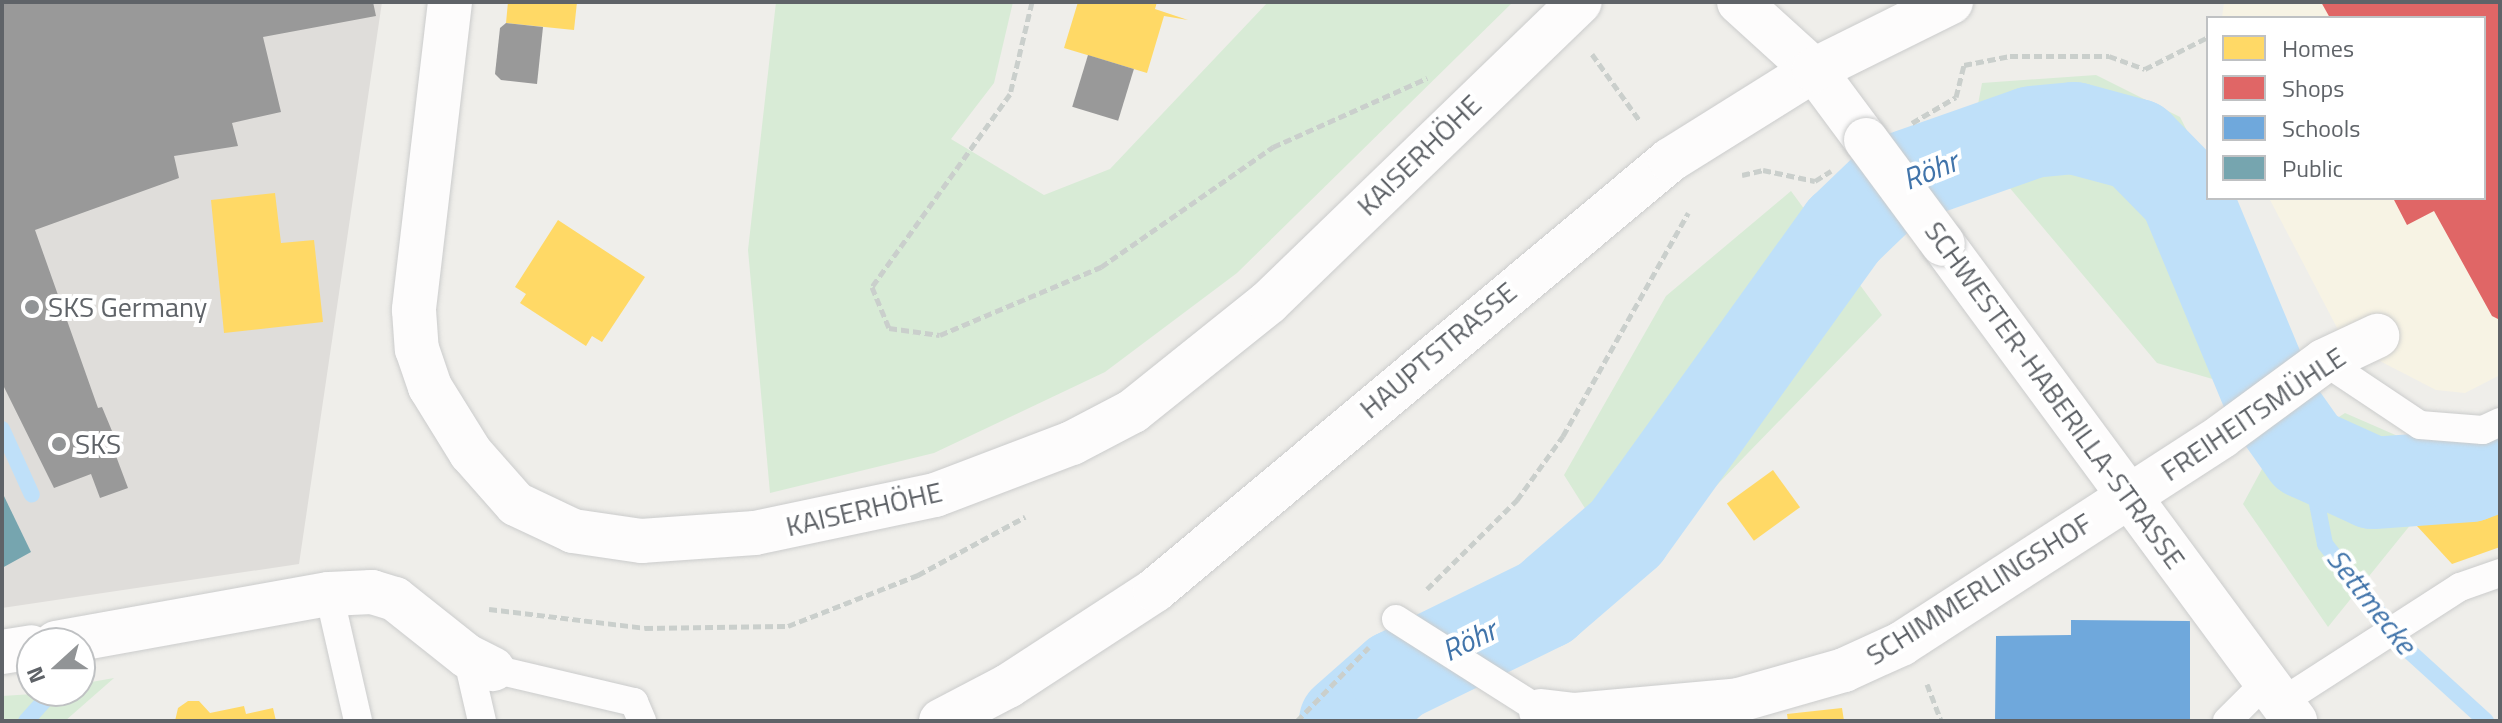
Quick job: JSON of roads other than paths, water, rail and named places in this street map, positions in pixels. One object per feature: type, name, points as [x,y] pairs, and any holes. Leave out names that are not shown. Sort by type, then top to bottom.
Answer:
[{"type":"street","name":"KAISERHÖHE","points":[[450,2],[414,310],[417,349],[430,387],[471,453],[516,504],[573,531],[641,541],[755,533],[935,495],[1072,443],[1133,411],[1269,302],[1566,13]]},
{"type":"street","points":[[1739,2],[1814,70]]},
{"type":"street","name":"HAUPTSTRASSE","points":[[941,721],[1008,686],[1155,590],[1661,166],[1814,70],[1951,2]]},
{"type":"street","name":"SCHWESTER-HABERILLA-STRASSE","points":[[1814,70],[2131,495],[2280,702]]},
{"type":"street","name":"FREIHEITSMÜHLE","points":[[2131,495],[2222,436],[2322,363],[2377,336]]},
{"type":"street","name":"SCHIMMERLINGSHOF","points":[[1541,711],[1575,715],[1739,700],[1844,670],[1901,644],[2131,495]]},
{"type":"street","points":[[96,636],[329,594],[372,592],[395,599],[480,662]]},
{"type":"lane","points":[[2322,363],[2420,425],[2483,430],[2500,422]]},
{"type":"lane","points":[[2227,721],[2280,702],[2460,587],[2500,573]]},
{"type":"lane","points":[[329,594],[358,721]]},
{"type":"lane","points":[[1396,619],[1541,711]]},
{"type":"lane","points":[[482,721],[480,662],[634,702],[642,721]]},
{"type":"waterway","name":"Röhr","points":[[1345,721],[1396,676],[1545,603],[1626,533],[1844,230],[1896,180],[2032,132],[2074,128],[2137,145],[2185,194],[2273,405],[2307,453],[2373,483],[2470,476],[2500,465]]},
{"type":"waterway","points":[[2,429],[32,495]]},
{"type":"waterway","name":"Settmecke","points":[[2307,453],[2325,544],[2409,651],[2486,721]]},
{"type":"waterway","points":[[26,721],[39,707]]},
{"type":"place","name":"SKS Germany","points":[[32,307]]},
{"type":"place","name":"SKS","points":[[59,444]]}]
